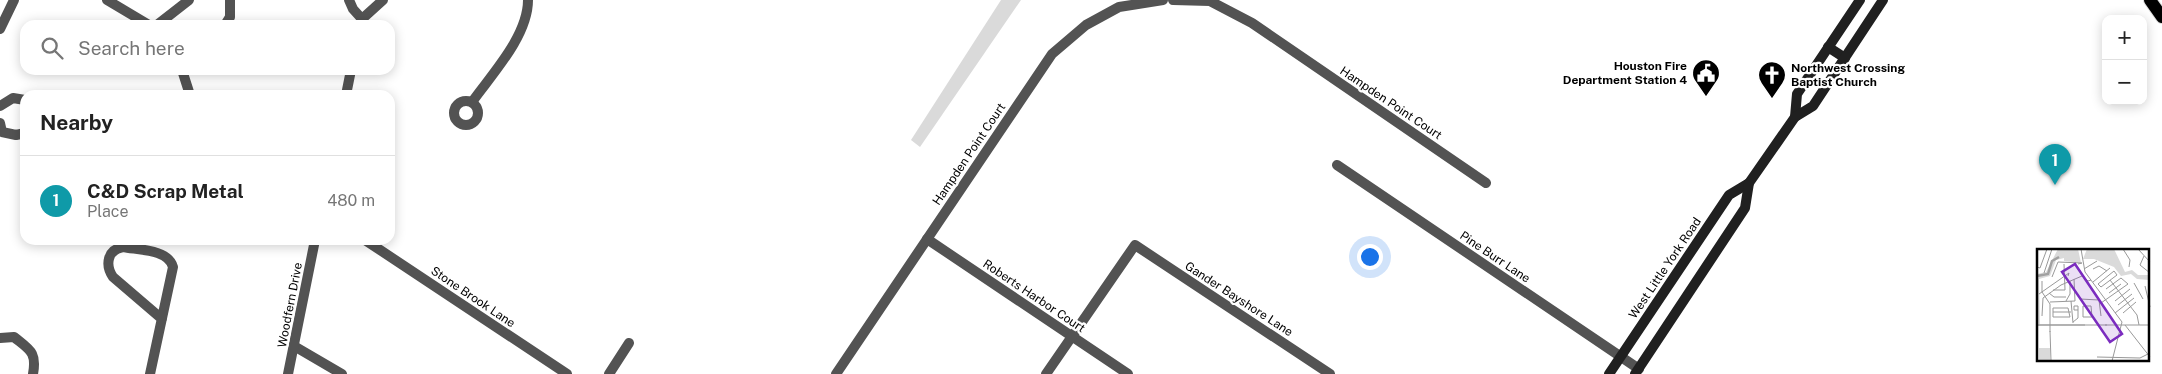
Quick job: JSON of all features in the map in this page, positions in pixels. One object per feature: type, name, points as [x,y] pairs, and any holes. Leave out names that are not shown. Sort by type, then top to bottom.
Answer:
[{"type":"main road","name":"West Little York Road","points":[[1637,371],[1745,208],[1749,183],[1794,116],[1797,94],[1860,0]]},
{"type":"main road","name":"West Little York Road","points":[[1794,116],[1813,106],[1884,0]]},
{"type":"main road","points":[[2150,0],[2162,17]]},
{"type":"main road","points":[[1828,47],[1846,58]]},
{"type":"main road","name":"West Little York Road","points":[[1609,374],[1729,195],[1749,183]]},
{"type":"street","points":[[0,29],[14,0]]},
{"type":"street","points":[[107,0],[141,20]]},
{"type":"street","points":[[163,20],[189,0]]},
{"type":"street","points":[[228,20],[230,17],[230,0]]},
{"type":"street","points":[[350,0],[360,20]]},
{"type":"street","points":[[363,20],[383,0]]},
{"type":"street","points":[[472,102],[519,36],[526,18],[528,0]]},
{"type":"street","name":"Hampden Point Court","points":[[836,374],[1052,54],[1086,25],[1119,7],[1163,0]]},
{"type":"street","name":"Hampden Point Court","points":[[1173,0],[1210,1],[1252,23],[1486,183]]},
{"type":"street","points":[[184,75],[188,90]]},
{"type":"street","points":[[347,90],[350,75]]},
{"type":"street","points":[[0,106],[13,98],[20,99]]},
{"type":"street","points":[[1,131],[16,136],[20,135]]},
{"type":"street","name":"Pine Burr Lane","points":[[1337,165],[1621,357],[1637,371]]},
{"type":"street","name":"Roberts Harbor Court","points":[[927,239],[1128,374]]},
{"type":"street","name":"Gander Bayshore Lane","points":[[1071,336],[1135,244],[1330,374]]},
{"type":"street","name":"Woodfern Drive","points":[[288,374],[314,245]]},
{"type":"street","name":"Stone Brook Lane","points":[[372,245],[567,374]]},
{"type":"street","points":[[150,374],[162,319],[173,267],[172,262],[162,254],[123,247],[116,248],[110,257],[108,269],[113,277],[162,319]]},
{"type":"street","points":[[1046,374],[1071,336]]},
{"type":"street","points":[[0,338],[14,337],[31,351],[35,363],[33,374]]},
{"type":"street","points":[[609,374],[629,343]]},
{"type":"street","points":[[294,346],[342,374]]},
{"type":"shaded area","points":[[1001,0],[1021,0],[920,147],[911,140]]},
{"type":"place","name":"Houston Fire Department Station 4","points":[[1706,97]]},
{"type":"place","name":"Northwest Crossing Baptist Church","points":[[1772,99]]},
{"type":"place","name":"C&D Scrap Metal","points":[[2055,185]]}]
